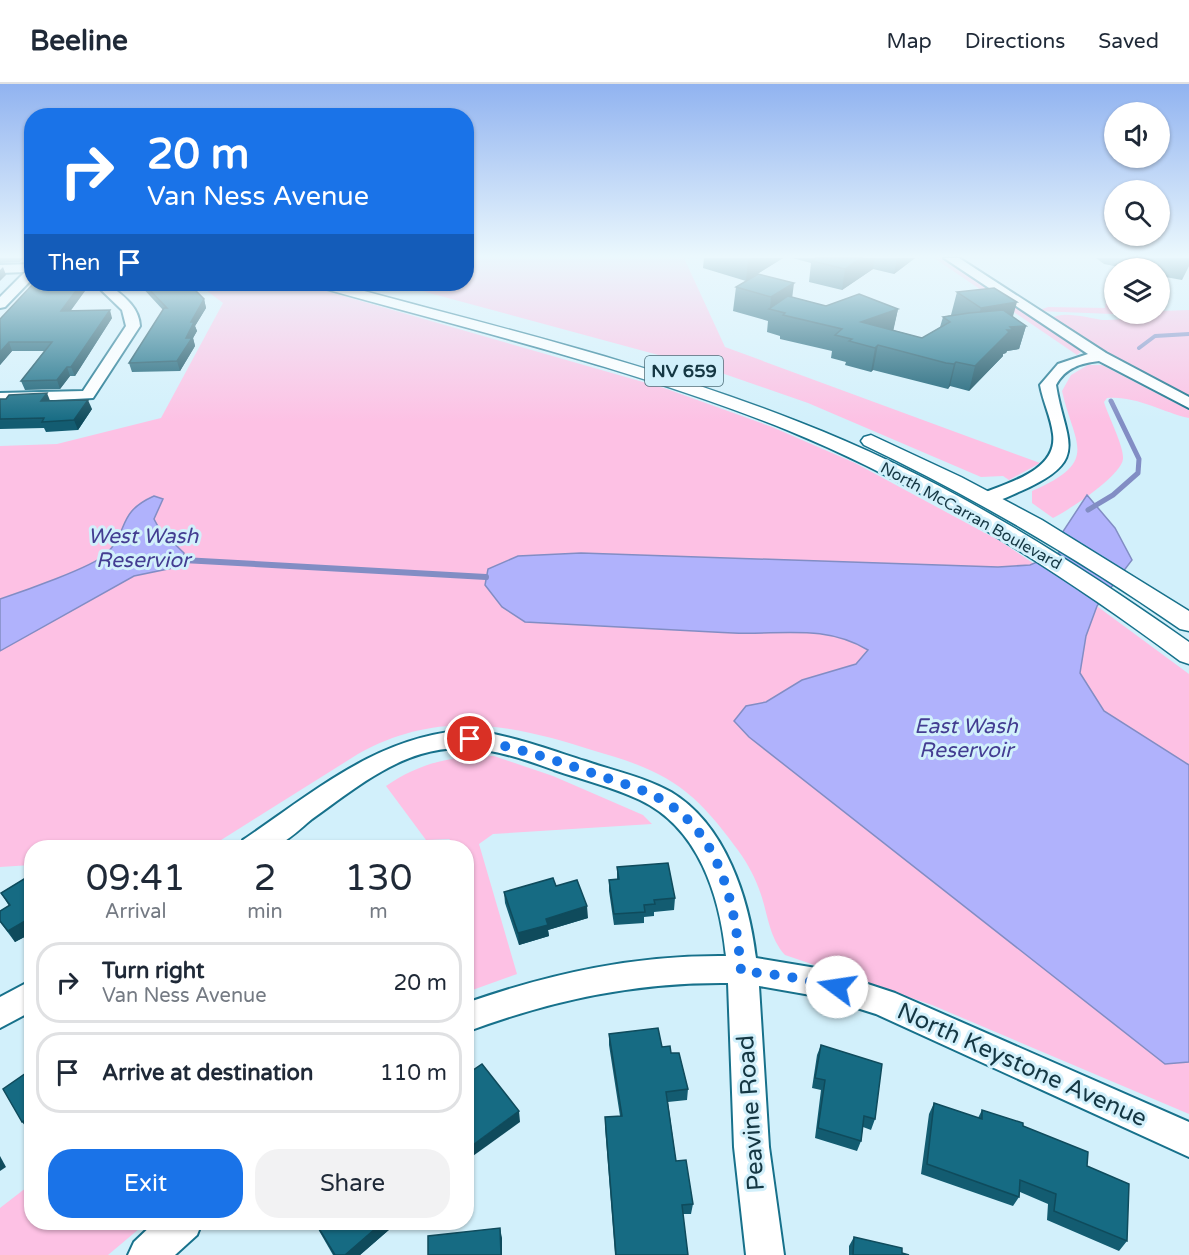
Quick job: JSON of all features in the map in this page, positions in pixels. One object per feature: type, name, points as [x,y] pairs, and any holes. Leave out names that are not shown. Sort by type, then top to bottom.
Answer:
[{"type":"main road","name":"North McCarran Boulevard","points":[[423,313],[719,398],[796,427],[920,485],[964,509],[1064,568],[1189,656]]},
{"type":"main road","name":"North McCarran Boulevard","points":[[472,313],[662,364],[757,395],[868,440],[987,498],[1041,528],[1189,622]]},
{"type":"main road","points":[[920,485],[972,499],[987,498]]},
{"type":"main road","points":[[964,509],[991,510],[1041,528]]},
{"type":"street","points":[[0,398],[88,395],[133,327],[134,319],[131,313]]},
{"type":"street","points":[[1034,313],[1101,356],[1189,403]]},
{"type":"street","points":[[987,498],[1045,470],[1056,460],[1062,441],[1048,385],[1057,371],[1065,366],[1101,356]]},
{"type":"street","name":"Peavine Road","points":[[265,840],[391,755],[420,744],[470,739],[525,750],[640,790],[673,807],[697,831],[718,865],[730,896],[741,971],[752,1160],[765,1255]]},
{"type":"street","name":"North Keystone Avenue","points":[[474,1015],[514,1000],[594,978],[664,970],[741,971],[821,982],[883,1003],[1189,1140]]},
{"type":"street","points":[[0,1014],[24,999]]},
{"type":"street","points":[[148,1255],[175,1230]]},
{"type":"shaded area","points":[[218,313],[402,313],[664,388],[772,427],[855,463],[1000,541],[1090,601],[1189,674],[1189,1114],[932,1005],[785,955],[775,940],[759,889],[748,866],[717,824],[693,798],[676,784],[642,767],[607,754],[534,734],[504,728],[475,726],[446,726],[417,731],[388,740],[358,754],[221,840],[24,840],[24,865],[0,867],[0,446],[57,444],[161,418]]},
{"type":"shaded area","points":[[502,313],[709,313],[725,347],[1040,463],[1009,480],[1003,476],[981,477],[808,403],[710,369]]},
{"type":"shaded area","points":[[1015,313],[1024,313],[1082,351],[1077,355]]},
{"type":"shaded area","points":[[1170,313],[1189,313],[1189,397],[1107,354],[1050,319],[1055,316],[1068,315],[1102,320],[1104,324],[1170,324]]},
{"type":"shaded area","points":[[1088,365],[1102,365],[1189,410],[1189,418],[1138,401],[1107,398],[1104,402],[1123,453],[1120,466],[1093,492],[1053,518],[1032,503],[1032,491],[1054,480],[1075,460],[1076,438],[1062,391],[1071,375]]},
{"type":"shaded area","points":[[494,756],[553,776],[643,815],[652,824],[493,834],[479,844],[517,974],[474,989],[474,840],[426,840],[386,786],[424,766],[464,757]]},
{"type":"shaded area","points":[[24,1189],[24,1230],[138,1230],[108,1255],[0,1255],[0,1208]]},
{"type":"water","name":"East Wash Reservoir","points":[[1087,495],[1115,528],[1132,560],[1097,606],[1086,636],[1080,673],[1104,711],[1189,765],[1189,1062],[1165,1064],[749,737],[734,721],[746,706],[766,702],[802,680],[856,664],[868,650],[835,637],[802,632],[733,633],[525,622],[502,607],[485,585],[488,569],[518,556],[581,553],[998,567],[1030,565],[1059,553],[1062,533]]},
{"type":"water","name":"West Wash Reservior","points":[[154,496],[163,499],[154,519],[160,530],[184,553],[182,566],[134,576],[0,651],[0,599],[56,579],[99,559],[113,545],[128,515],[142,502]]},
{"type":"building","points":[[6,313],[108,313],[71,367],[67,367],[57,380],[21,381],[52,342],[9,342],[0,352],[0,319]]},
{"type":"building","points":[[161,313],[196,313],[186,338],[192,338],[177,361],[129,363]]},
{"type":"building","points":[[785,313],[888,313],[861,322],[922,338],[950,322],[943,317],[969,313],[1007,313],[1026,326],[1010,327],[1013,330],[1007,330],[1009,332],[975,366],[956,362],[946,363],[878,345],[875,348],[849,341],[852,339],[835,335],[842,329],[783,315]]},
{"type":"building","points":[[47,393],[41,401],[88,400],[74,420],[42,422],[44,418],[0,419],[0,399],[6,399],[9,395]]},
{"type":"building","points":[[668,863],[675,898],[654,900],[655,904],[644,905],[645,912],[614,914],[609,880],[619,879],[617,867]]},
{"type":"building","points":[[553,878],[556,886],[577,880],[587,906],[546,919],[548,925],[518,933],[504,892]]},
{"type":"building","points":[[24,879],[24,922],[8,931],[0,921],[0,911],[10,905],[1,893]]},
{"type":"building","points":[[658,1028],[662,1047],[670,1046],[671,1053],[679,1053],[688,1089],[666,1092],[676,1161],[686,1160],[693,1204],[682,1205],[688,1255],[616,1255],[605,1117],[622,1116],[609,1034]]},
{"type":"building","points":[[821,1045],[882,1064],[875,1119],[864,1116],[861,1141],[818,1128],[825,1080],[815,1078]]},
{"type":"building","points":[[482,1064],[519,1111],[474,1144],[474,1070]]},
{"type":"building","points":[[24,1075],[24,1121],[22,1122],[3,1089]]},
{"type":"building","points":[[934,1103],[982,1119],[982,1110],[1023,1123],[1023,1126],[1088,1152],[1087,1166],[1129,1184],[1127,1241],[1054,1211],[1056,1194],[1020,1180],[1019,1197],[927,1164]]},
{"type":"building","points":[[500,1228],[501,1255],[428,1255],[428,1236]]},
{"type":"building","points":[[320,1230],[374,1230],[345,1255],[335,1255]]},
{"type":"building","points":[[854,1237],[902,1248],[902,1253],[909,1255],[853,1255]]},
{"type":"waterway","points":[[1139,348],[1155,336],[1189,334]]},
{"type":"waterway","points":[[1088,510],[1113,495],[1138,473],[1139,459],[1111,401]]},
{"type":"waterway","points":[[183,560],[486,577]]},
{"type":"route","points":[[470,739],[525,750],[640,790],[673,807],[697,831],[718,865],[730,896],[738,937],[741,971],[786,976],[837,987]]}]
